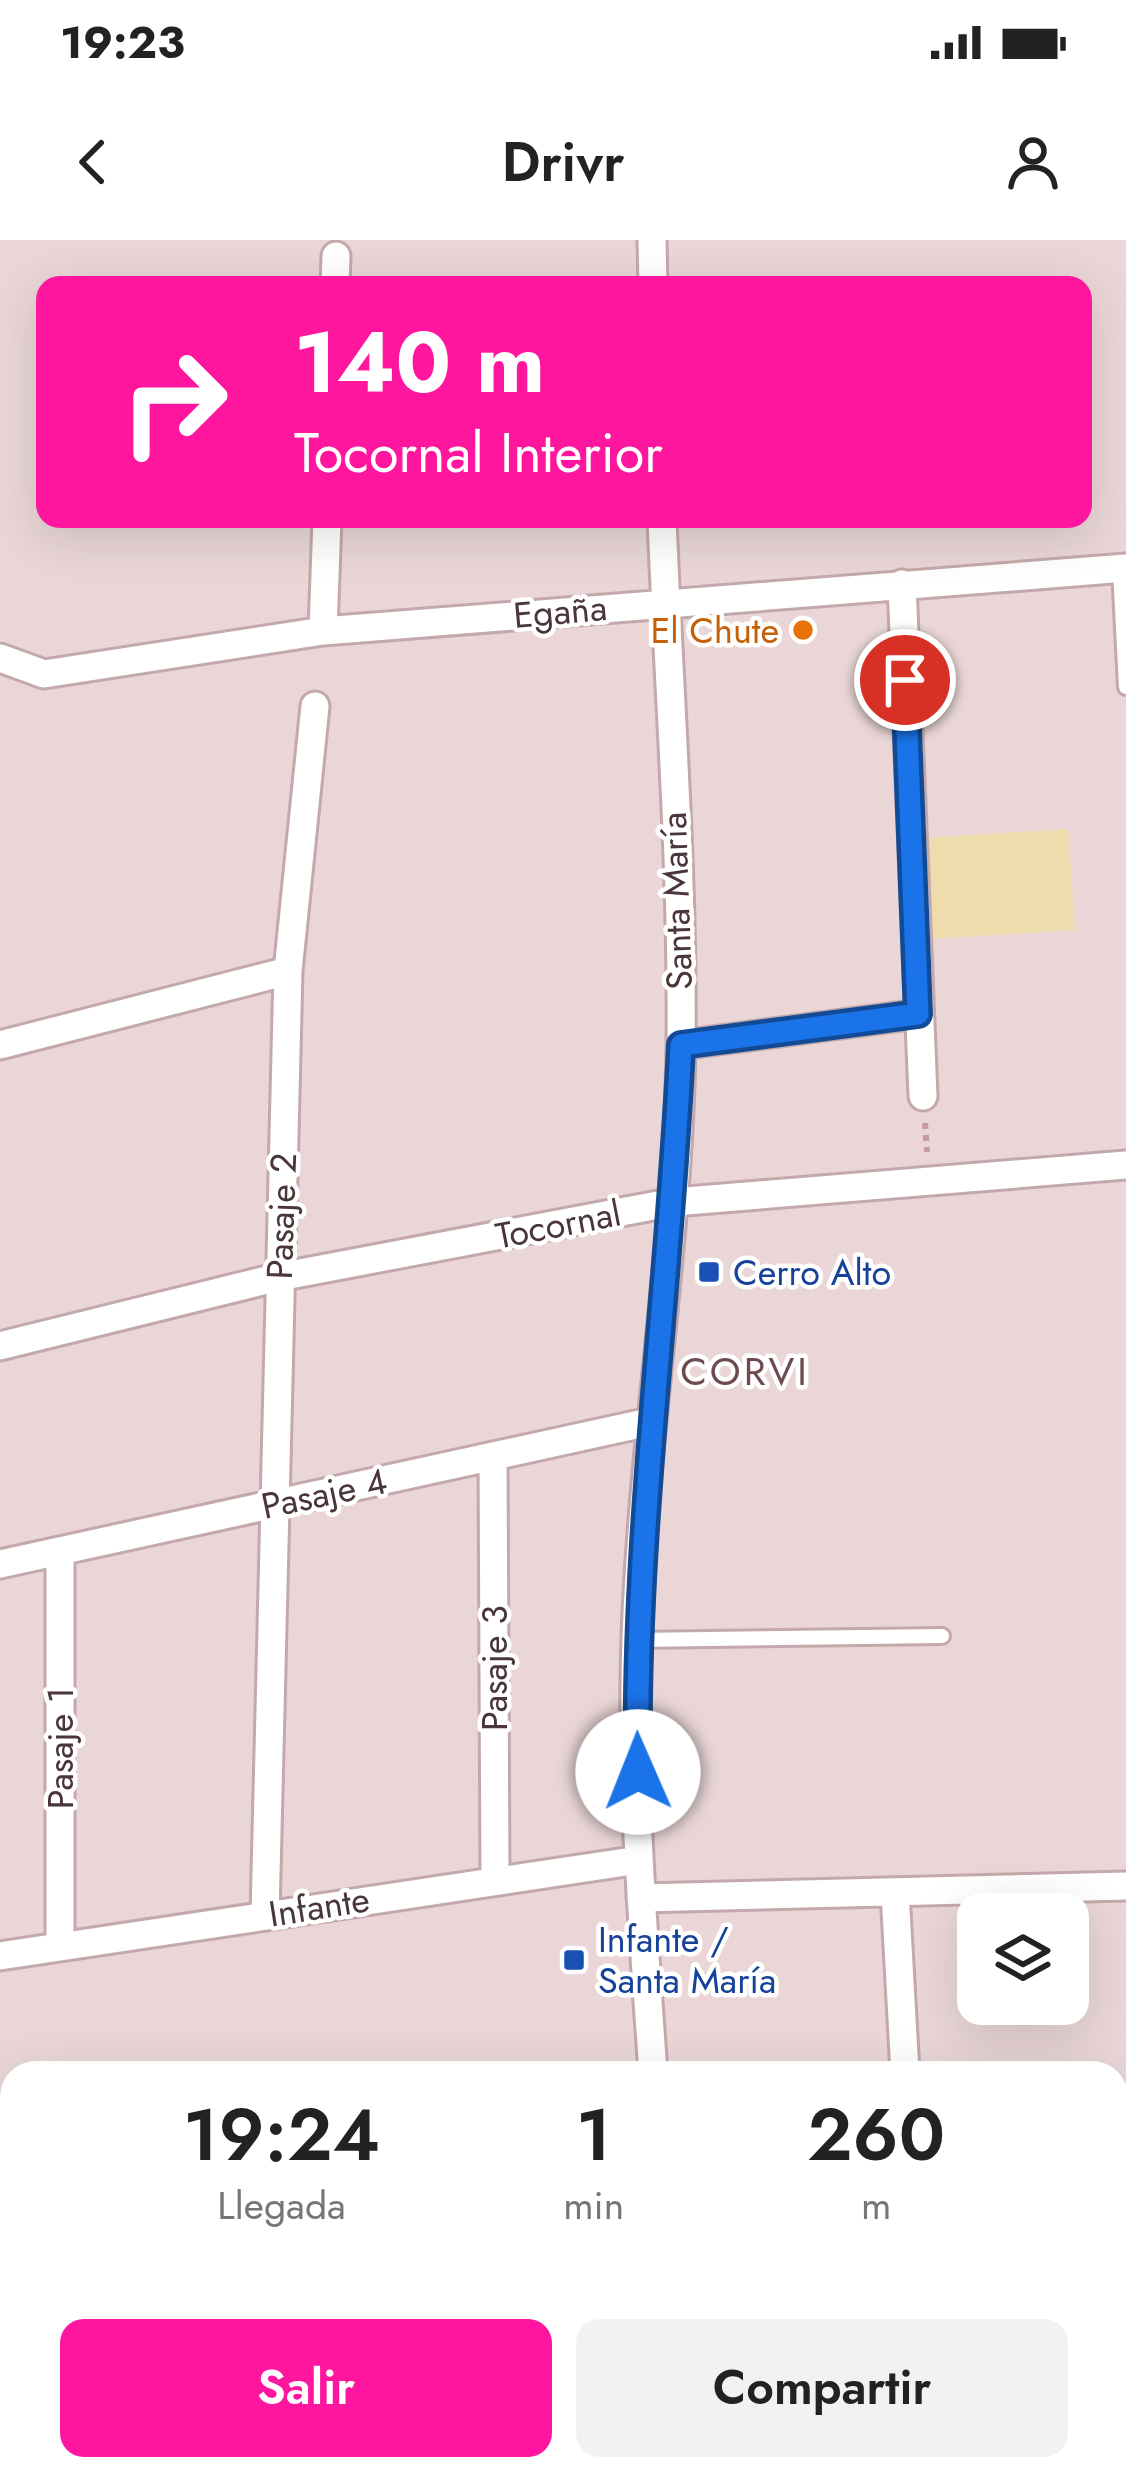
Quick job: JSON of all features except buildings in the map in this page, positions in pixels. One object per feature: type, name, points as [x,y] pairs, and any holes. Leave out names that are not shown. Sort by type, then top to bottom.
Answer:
[{"type":"street","points":[[652,240],[653,276]]},
{"type":"street","points":[[335,276],[336,256]]},
{"type":"street","points":[[323,631],[327,528]]},
{"type":"street","name":"Santa María","points":[[652,2061],[639,1860],[636,1640],[649,1422],[674,1202],[681,1045],[662,528]]},
{"type":"street","name":"Egaña","points":[[0,658],[44,674],[323,631],[1123,568]]},
{"type":"street","points":[[902,584],[923,1096]]},
{"type":"street","name":"Pasaje 2","points":[[265,1915],[271,1504],[288,970],[315,706]]},
{"type":"street","points":[[0,1045],[288,970]]},
{"type":"street","points":[[681,1045],[918,1014]]},
{"type":"street","name":"Tocornal","points":[[0,1346],[279,1277],[674,1202],[1126,1166]]},
{"type":"street","name":"Pasaje 4","points":[[0,1564],[649,1422]]},
{"type":"street","name":"Pasaje 3","points":[[493,1456],[495,1880]]},
{"type":"street","name":"Pasaje 1","points":[[60,1553],[60,1943]]},
{"type":"street","name":"Infante","points":[[0,1956],[60,1943],[639,1860]]},
{"type":"street","points":[[641,1898],[1126,1886]]},
{"type":"street","points":[[895,1892],[904,2061]]},
{"type":"lane","points":[[1123,568],[1126,687]]},
{"type":"lane","points":[[636,1640],[942,1636]]},
{"type":"path","points":[[923,1096],[929,1179]]},
{"type":"shaded area","points":[[0,240],[1126,240],[1126,2061],[0,2061]]},
{"type":"shaded area","points":[[1068,829],[1075,930],[930,939],[923,838]]},
{"type":"place","name":"El Chute","points":[[803,630]]},
{"type":"place","name":"Cerro Alto","points":[[709,1272]]},
{"type":"place","name":"Infante / Santa María","points":[[574,1960]]},
{"type":"district","name":"CORVI","points":[[745,1371]]},
{"type":"route","points":[[638,1772],[638,1596],[649,1422],[674,1202],[681,1045],[918,1014],[905,680]]}]
